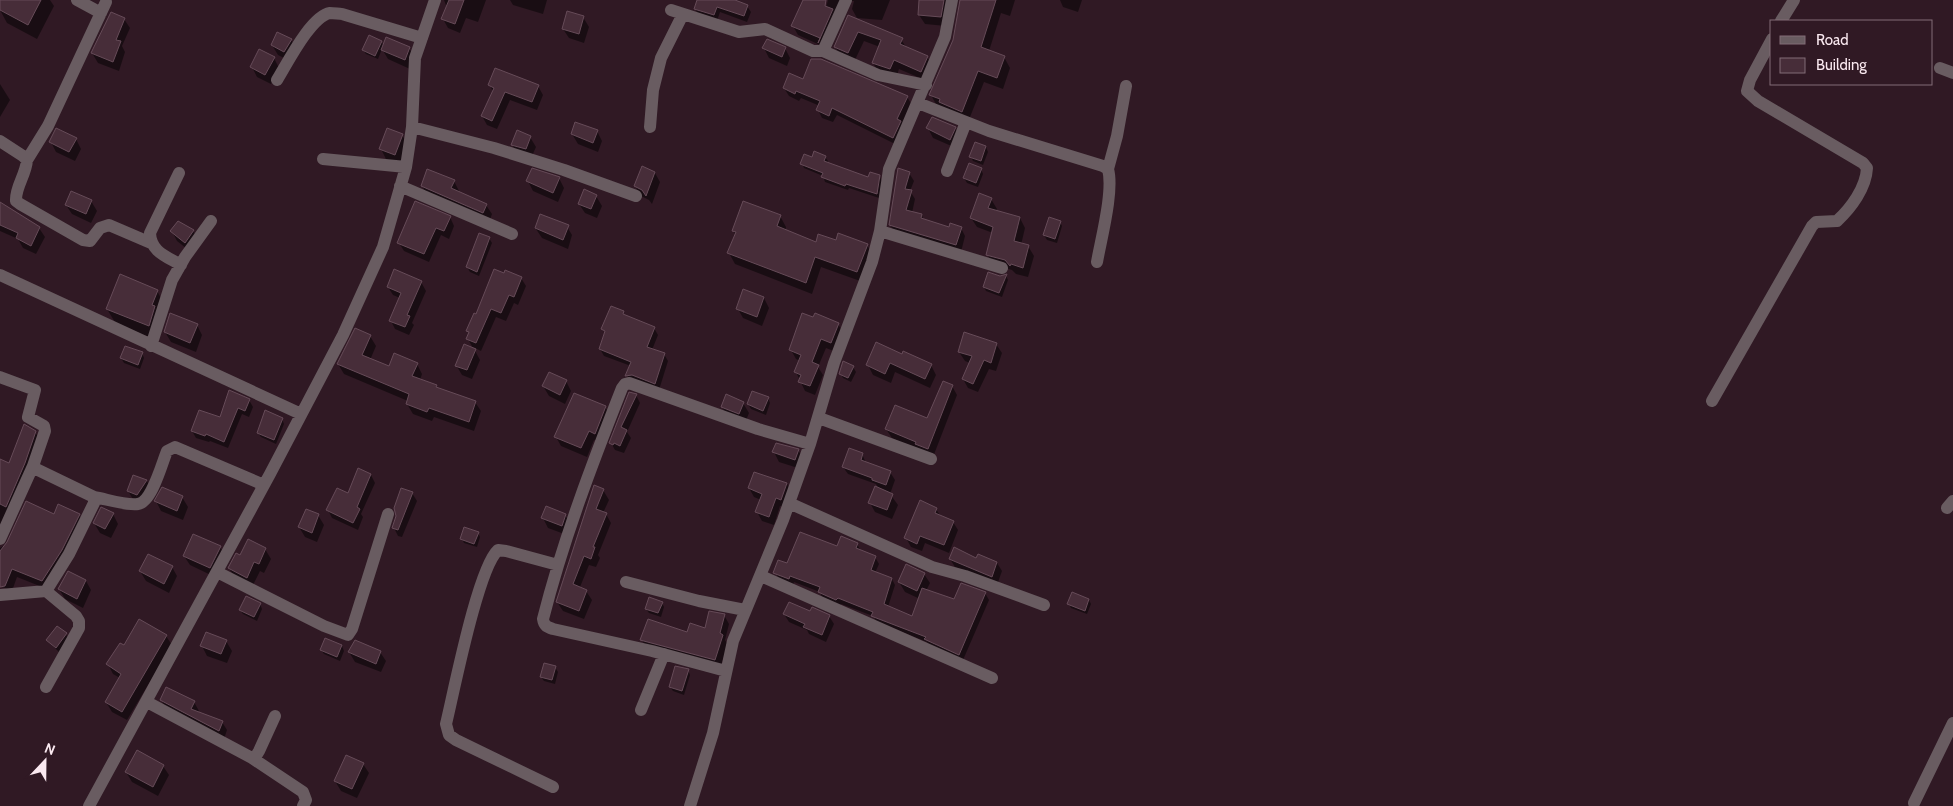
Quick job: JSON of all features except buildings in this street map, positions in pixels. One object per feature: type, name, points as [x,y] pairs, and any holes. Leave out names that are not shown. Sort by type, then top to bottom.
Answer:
[{"type":"street","points":[[77,0],[104,8],[48,126],[27,160],[26,169],[16,195],[16,201],[83,240],[90,241],[100,228],[109,225],[151,243],[157,251],[181,265]]},
{"type":"street","points":[[89,806],[218,572],[343,335],[383,246],[406,167],[412,127],[416,58],[435,0]]},
{"type":"street","points":[[823,50],[846,0]]},
{"type":"street","points":[[690,806],[713,733],[734,641],[789,503],[819,418],[834,363],[872,262],[880,231],[889,169],[945,36],[952,0]]},
{"type":"street","points":[[1782,20],[1794,0]]},
{"type":"street","points":[[650,127],[653,90],[661,58],[677,12],[739,32],[765,29],[782,35],[812,51],[823,50],[850,64],[878,75],[926,84]]},
{"type":"street","points":[[277,80],[309,30],[318,20],[329,13],[342,14],[422,38]]},
{"type":"street","points":[[1712,401],[1812,226],[1816,222],[1837,221],[1848,210],[1867,176],[1867,168],[1859,160],[1758,101],[1747,91],[1750,80],[1770,43]]},
{"type":"street","points":[[1940,68],[1953,73]]},
{"type":"street","points":[[1097,262],[1110,177],[1108,169],[1117,136],[1126,86]]},
{"type":"street","points":[[918,103],[989,131],[1108,169]]},
{"type":"street","points":[[947,171],[966,122]]},
{"type":"street","points":[[412,127],[494,148],[564,170],[636,196]]},
{"type":"street","points":[[0,142],[27,160]]},
{"type":"street","points":[[323,159],[406,167]]},
{"type":"street","points":[[151,243],[150,233],[179,173]]},
{"type":"street","points":[[400,186],[512,234]]},
{"type":"street","points":[[151,346],[169,289],[181,265],[211,221]]},
{"type":"street","points":[[880,231],[1002,268]]},
{"type":"street","points":[[0,275],[301,414]]},
{"type":"street","points":[[0,377],[35,390],[28,417],[44,426],[46,431],[33,466],[0,539]]},
{"type":"street","points":[[726,671],[664,654],[546,627],[543,623],[558,565],[592,462],[625,384],[629,383],[758,429],[810,444]]},
{"type":"street","points":[[819,418],[932,459]]},
{"type":"street","points":[[33,466],[94,497],[135,505],[143,503],[150,492],[167,451],[175,447],[264,485]]},
{"type":"street","points":[[46,591],[69,554],[94,503],[94,497]]},
{"type":"street","points":[[789,503],[932,567],[965,576],[1044,605]]},
{"type":"street","points":[[218,572],[324,626],[348,635],[352,629],[388,514]]},
{"type":"street","points":[[553,787],[456,740],[449,735],[446,724],[477,599],[493,555],[498,550],[506,551],[558,565]]},
{"type":"street","points":[[761,576],[992,678]]},
{"type":"street","points":[[626,582],[699,601],[745,610]]},
{"type":"street","points":[[0,595],[46,591],[76,616],[79,621],[78,628],[46,687]]},
{"type":"street","points":[[641,710],[664,654]]},
{"type":"street","points":[[147,702],[252,758],[303,792],[306,795],[303,806]]},
{"type":"street","points":[[252,758],[259,751],[276,716]]},
{"type":"street","points":[[1914,803],[1953,723]]}]
